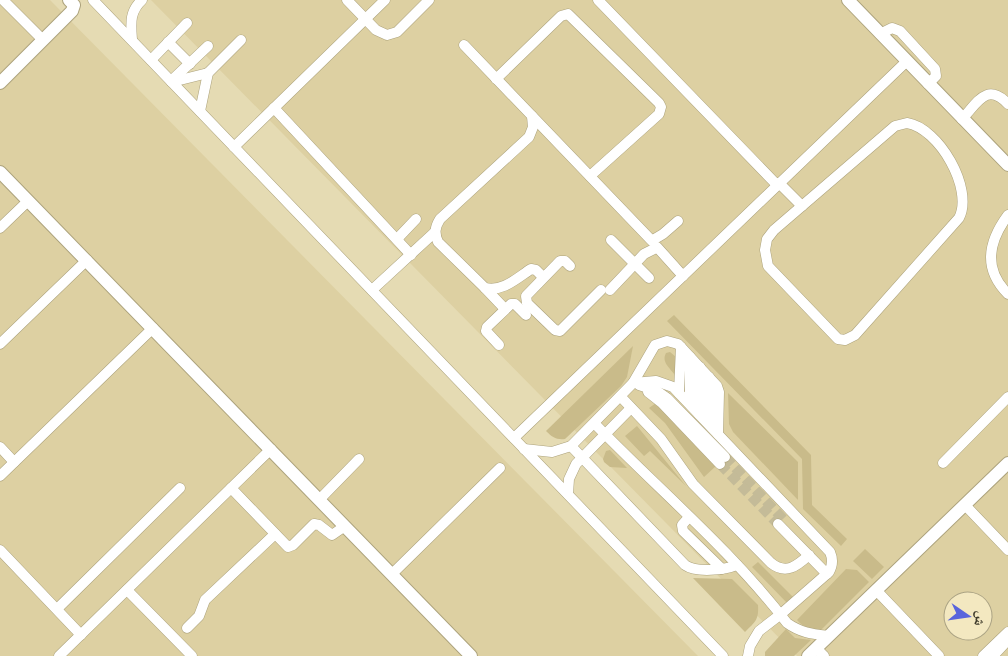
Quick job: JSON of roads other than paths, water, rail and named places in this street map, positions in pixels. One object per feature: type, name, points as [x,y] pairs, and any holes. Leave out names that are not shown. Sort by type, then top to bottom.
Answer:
[{"type":"main road","points":[[0,83],[73,10],[74,5],[69,0]]},
{"type":"main road","points":[[848,0],[906,62],[1008,165]]},
{"type":"main road","points":[[0,172],[471,656]]},
{"type":"main road","points":[[816,653],[829,636],[1008,463]]},
{"type":"street","points":[[3,0],[43,40]]},
{"type":"street","points":[[93,0],[723,656]]},
{"type":"street","points":[[347,0],[380,33],[390,35],[397,32],[429,0]]},
{"type":"street","points":[[234,146],[385,0]]},
{"type":"street","points":[[598,0],[778,184],[802,206]]},
{"type":"street","points":[[132,40],[131,19],[137,2]]},
{"type":"street","points":[[496,79],[561,16],[568,14],[659,103],[661,108],[659,114],[590,176]]},
{"type":"street","points":[[151,60],[187,23]]},
{"type":"street","points":[[880,34],[892,28],[900,31],[936,72],[936,76],[928,84]]},
{"type":"street","points":[[172,81],[208,73],[241,40]]},
{"type":"street","points":[[168,42],[190,64]]},
{"type":"street","points":[[464,45],[656,242],[683,276]]},
{"type":"street","points":[[172,81],[208,46]]},
{"type":"street","points":[[514,438],[906,62]]},
{"type":"street","points":[[200,111],[208,73]]},
{"type":"street","points":[[962,119],[983,97],[989,94],[999,96],[1008,104]]},
{"type":"street","points":[[274,108],[411,255]]},
{"type":"street","points":[[372,290],[435,232],[440,219],[528,137],[533,127],[532,116]]},
{"type":"street","points":[[907,123],[919,126],[946,154],[958,178],[963,205],[959,218],[855,335],[845,340],[835,337],[771,270],[766,261],[764,250],[770,234],[802,206],[895,126],[907,123]]},
{"type":"street","points":[[528,137],[540,135],[552,137]]},
{"type":"street","points":[[0,228],[28,201]]},
{"type":"street","points":[[1008,215],[995,239],[991,257],[994,276],[998,284],[1008,294]]},
{"type":"street","points":[[397,239],[416,219]]},
{"type":"street","points":[[570,266],[565,261],[560,261],[526,294],[525,299],[556,331],[562,329],[635,264],[678,221]]},
{"type":"street","points":[[435,232],[438,242],[505,309]]},
{"type":"street","points":[[611,240],[649,278]]},
{"type":"street","points":[[0,344],[87,260]]},
{"type":"street","points":[[485,288],[501,288],[532,270],[536,270],[543,277]]},
{"type":"street","points":[[499,345],[486,332],[486,328],[505,309],[513,304],[526,315]]},
{"type":"street","points":[[0,476],[153,328]]},
{"type":"street","points":[[524,449],[552,452],[571,446],[634,383],[655,345],[667,341],[673,342],[698,365],[699,414]]},
{"type":"street","points":[[698,365],[699,414]]},
{"type":"street","points":[[698,365],[699,414]]},
{"type":"street","points":[[634,383],[662,382],[673,387],[830,552],[833,560],[829,571],[759,631],[750,646],[748,656]]},
{"type":"street","points":[[634,383],[662,403],[722,461]]},
{"type":"street","points":[[621,397],[661,439],[694,484],[775,566],[785,570],[795,568],[809,556]]},
{"type":"street","points":[[943,463],[1006,404]]},
{"type":"street","points":[[568,494],[570,474],[576,464],[631,408]]},
{"type":"street","points":[[595,424],[737,565],[787,623],[805,633],[829,636]]},
{"type":"street","points":[[571,446],[685,565],[697,570],[722,569],[737,565]]},
{"type":"street","points":[[0,447],[14,462]]},
{"type":"street","points":[[59,656],[271,449]]},
{"type":"street","points":[[320,500],[359,459]]},
{"type":"street","points":[[392,574],[500,468]]},
{"type":"street","points":[[57,609],[180,488]]},
{"type":"street","points":[[232,488],[286,546],[290,547],[314,524],[319,525],[332,535],[345,526]]},
{"type":"street","points":[[965,505],[1008,550]]},
{"type":"street","points":[[689,517],[682,525],[683,531],[722,569]]},
{"type":"street","points":[[781,521],[829,571],[809,556],[781,521]]},
{"type":"street","points":[[187,628],[199,616],[205,600],[275,534]]},
{"type":"street","points":[[0,550],[81,635]]},
{"type":"street","points":[[127,590],[192,656]]},
{"type":"street","points":[[876,590],[939,656]]},
{"type":"street","points":[[983,656],[1008,632]]},
{"type":"street","points":[[993,656],[1008,641]]},
{"type":"tunnel","points":[[725,457],[783,519]]},
{"type":"tunnel","points":[[720,464],[778,524]]}]
